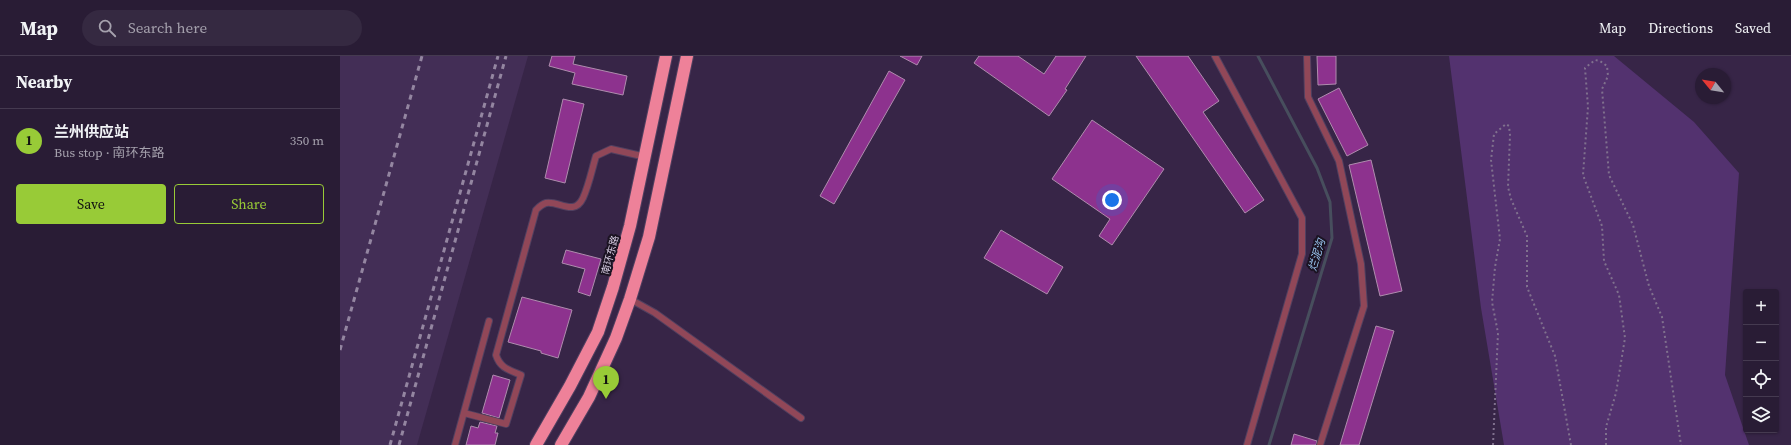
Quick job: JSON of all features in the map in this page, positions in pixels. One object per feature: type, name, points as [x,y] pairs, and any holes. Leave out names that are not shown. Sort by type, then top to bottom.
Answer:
[{"type":"highway","name":"南环东路","points":[[536,445],[570,386],[598,332],[613,287],[630,226],[646,157],[666,56]]},
{"type":"highway","points":[[561,445],[589,397],[616,338],[630,299],[649,237],[687,56]]},
{"type":"lane","points":[[1215,56],[1302,218],[1302,254],[1247,445]]},
{"type":"lane","points":[[1307,56],[1308,97],[1339,161],[1361,264],[1364,306],[1320,445]]},
{"type":"lane","points":[[464,413],[506,424],[521,375],[504,369],[498,361],[496,354],[536,210],[548,202],[567,207],[576,206],[583,199],[596,156],[606,151],[611,149],[646,157]]},
{"type":"lane","points":[[630,299],[655,313],[801,418]]},
{"type":"lane","points":[[455,445],[490,321]]},
{"type":"path","points":[[1606,445],[1606,427],[1616,393],[1625,338],[1619,295],[1604,261],[1602,226],[1583,175],[1588,107],[1585,68],[1594,60],[1600,61],[1606,66],[1608,76],[1602,89],[1609,175],[1633,225],[1649,286],[1662,317],[1681,445]]},
{"type":"path","points":[[1493,445],[1498,333],[1492,302],[1495,267],[1500,239],[1491,160],[1494,134],[1506,124],[1509,126],[1510,135],[1508,187],[1510,199],[1527,236],[1527,287],[1555,356],[1571,445]]},
{"type":"shaded area","points":[[340,56],[528,56],[417,445],[340,445]]},
{"type":"shaded area","points":[[1449,56],[1614,56],[1694,122],[1739,173],[1725,375],[1743,428],[1743,433],[1745,433],[1749,445],[1504,445],[1481,308]]},
{"type":"building","points":[[552,56],[575,56],[573,64],[627,76],[623,95],[572,84],[575,73],[549,66]]},
{"type":"building","points":[[900,56],[922,56],[917,65]]},
{"type":"building","points":[[979,56],[1018,56],[1044,74],[1056,56],[1086,56],[1065,89],[1067,90],[1049,116],[974,63]]},
{"type":"building","points":[[1136,56],[1188,56],[1219,101],[1203,112],[1264,200],[1245,213]]},
{"type":"building","points":[[1317,56],[1336,56],[1336,84],[1318,85]]},
{"type":"building","points":[[889,71],[905,80],[834,204],[820,196]]},
{"type":"building","points":[[1339,88],[1368,145],[1347,156],[1318,99]]},
{"type":"building","points":[[563,99],[584,104],[565,183],[545,178]]},
{"type":"building","points":[[1092,120],[1164,169],[1112,245],[1099,236],[1110,219],[1052,179]]},
{"type":"building","points":[[1371,160],[1402,291],[1380,296],[1349,165]]},
{"type":"building","points":[[1001,230],[1063,267],[1047,294],[984,258]]},
{"type":"building","points":[[566,250],[601,259],[590,296],[578,292],[585,269],[562,263]]},
{"type":"building","points":[[522,297],[572,310],[558,358],[541,353],[541,351],[508,342]]},
{"type":"building","points":[[1376,326],[1394,331],[1359,445],[1340,445]]},
{"type":"building","points":[[493,375],[510,380],[499,418],[482,413]]},
{"type":"building","points":[[480,422],[497,426],[495,433],[498,433],[495,445],[466,445],[471,426],[478,428]]},
{"type":"building","points":[[1294,434],[1317,441],[1316,445],[1291,445]]},
{"type":"waterway","name":"烂泥沟","points":[[1258,56],[1317,168],[1330,202],[1332,238],[1269,445]]},
{"type":"railway","points":[[340,350],[422,56]]},
{"type":"railway","points":[[390,445],[498,56]]},
{"type":"railway","points":[[399,445],[506,56]]},
{"type":"place","name":"兰州供应站","points":[[606,399]]}]
